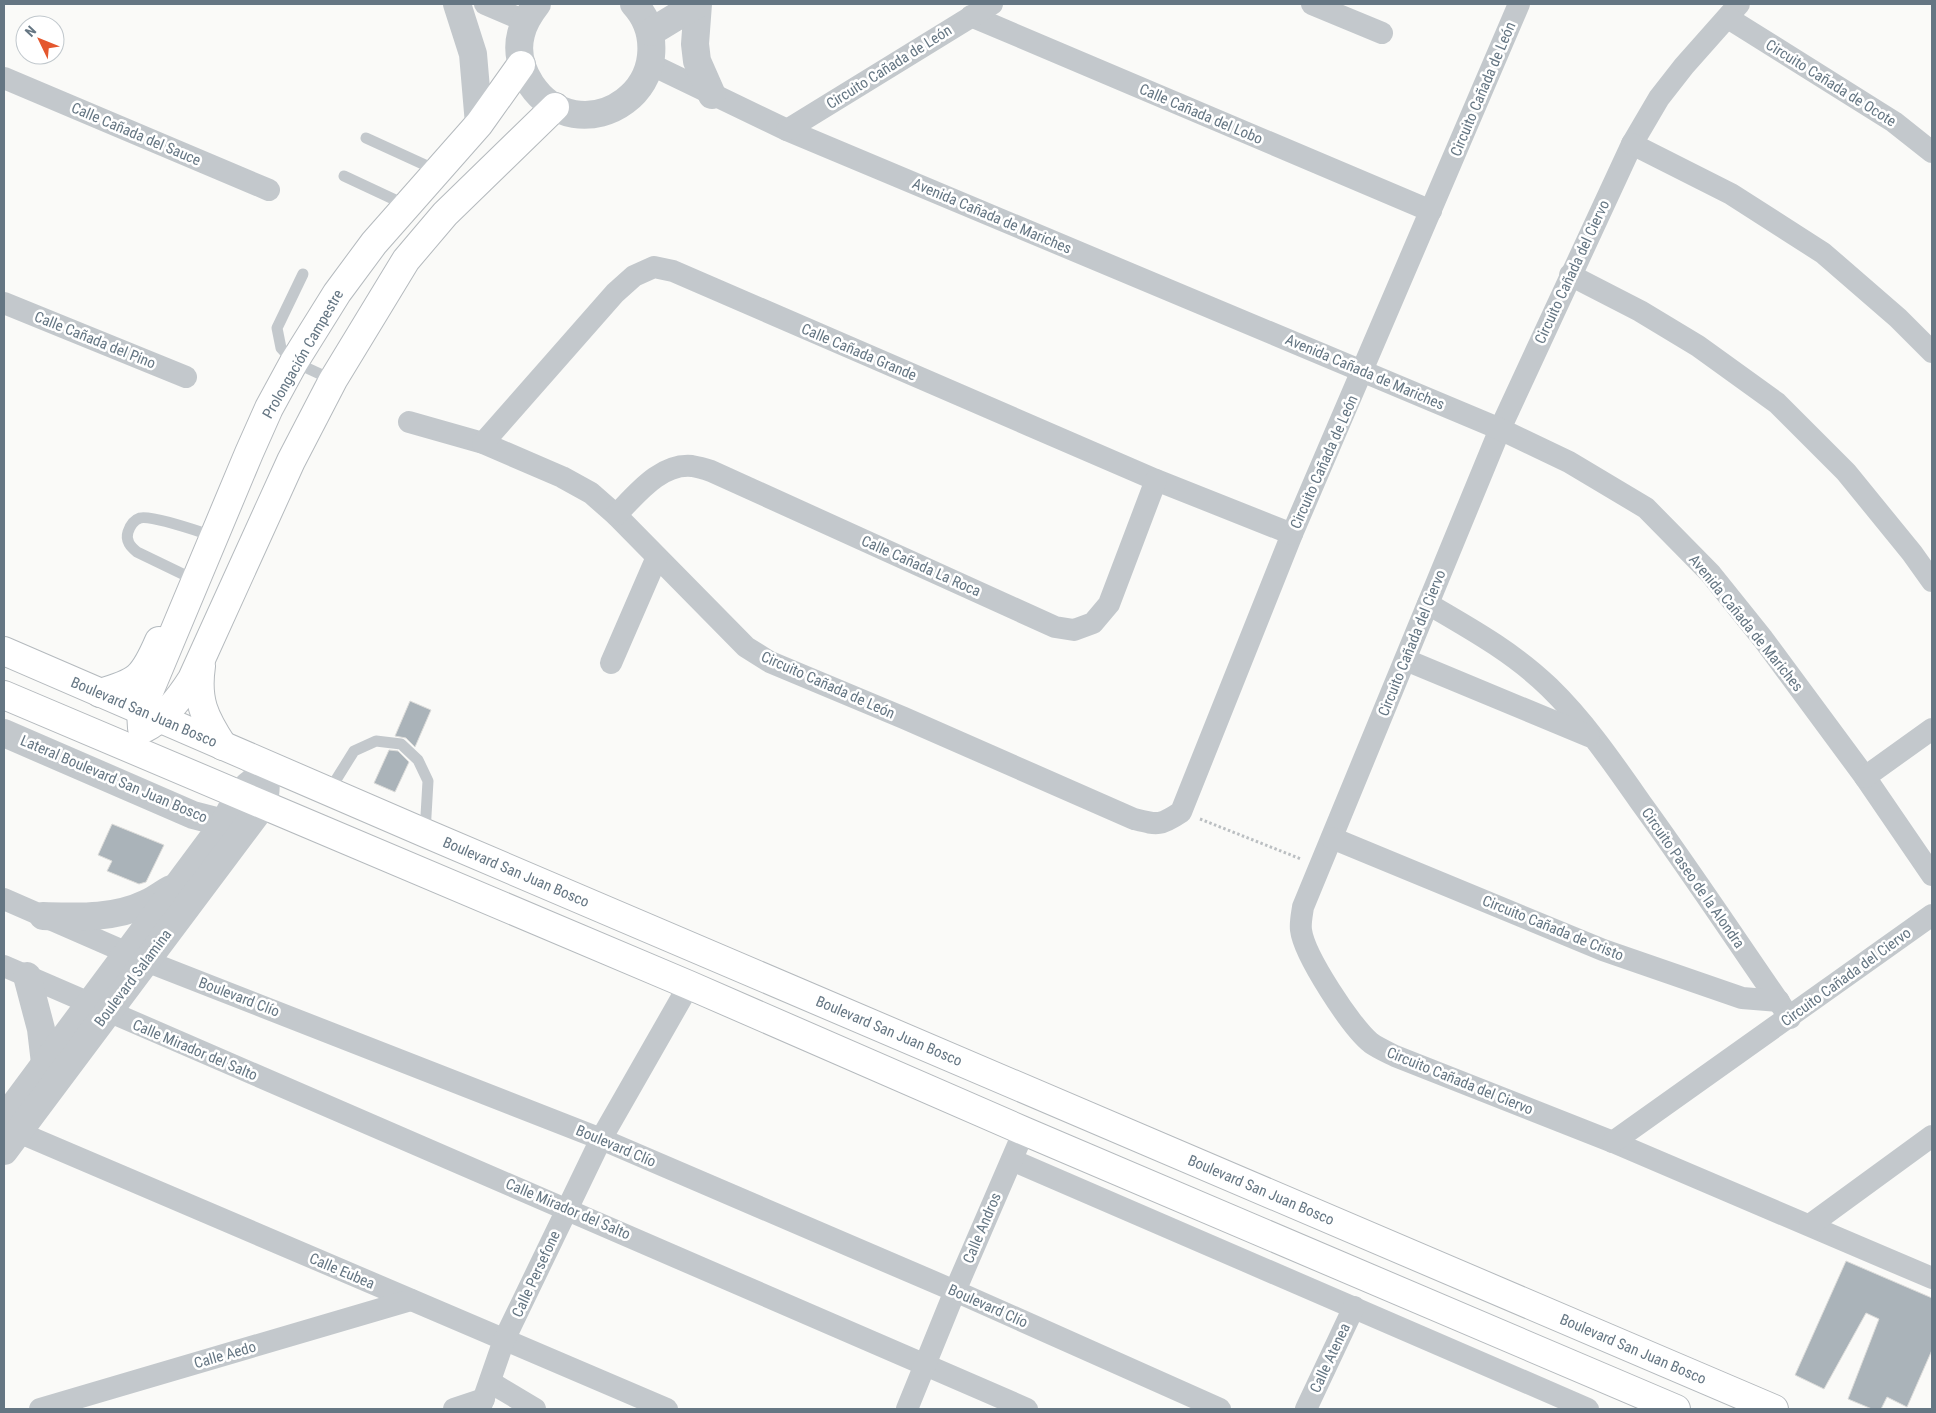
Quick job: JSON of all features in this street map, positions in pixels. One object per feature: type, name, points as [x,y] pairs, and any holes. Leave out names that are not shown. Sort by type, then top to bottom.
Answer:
[{"type":"main road","name":"Prolongación Campestre","points":[[148,720],[193,584],[270,408],[294,362],[337,293],[374,243],[436,170],[479,124],[521,65]]},
{"type":"main road","points":[[105,738],[148,720],[182,694],[192,679],[291,461],[333,380],[406,260],[445,214],[555,107]]},
{"type":"main road","points":[[100,693],[119,688],[139,677],[147,666],[175,605],[193,584]]},
{"type":"main road","name":"Boulevard San Juan Bosco","points":[[4,651],[100,693],[148,720],[223,746],[256,766],[300,779],[329,791],[1774,1409]]},
{"type":"main road","points":[[202,657],[199,691],[201,705],[207,720],[223,746]]},
{"type":"main road","points":[[48,714],[62,714],[78,701],[78,696],[66,678]]},
{"type":"main road","points":[[4,695],[689,985],[1024,1131],[1676,1409]]},
{"type":"main road","points":[[148,720],[148,742],[164,764]]},
{"type":"main road","points":[[259,803],[271,803],[270,797],[274,789],[300,779]]},
{"type":"street","points":[[457,4],[473,54],[479,124]]},
{"type":"street","points":[[485,4],[531,12],[520,42],[521,65],[533,90],[555,107],[574,114],[594,114],[614,108],[631,97],[643,81],[650,64],[651,32],[641,10],[634,4]]},
{"type":"street","points":[[651,32],[697,4]]},
{"type":"street","points":[[697,4],[695,44],[697,61],[712,95]]},
{"type":"street","name":"Circuito Cañada de León","points":[[787,130],[992,4]]},
{"type":"street","points":[[1312,4],[1382,33]]},
{"type":"street","name":"Circuito Cañada de León","points":[[409,422],[483,443],[562,477],[591,493],[616,515],[746,647],[770,662],[1134,819],[1155,824],[1167,821],[1181,812],[1292,534],[1519,4]]},
{"type":"street","name":"Circuito Cañada del Ciervo","points":[[1733,11],[1684,66],[1660,98],[1632,144],[1570,275],[1500,429],[1303,907],[1300,928],[1305,946],[1351,1022],[1371,1043],[1395,1056],[1614,1142],[1932,1278]]},
{"type":"street","name":"Circuito Cañada de Ocote","points":[[1733,11],[1894,122],[1932,152]]},
{"type":"street","name":"Calle Cañada del Lobo","points":[[971,16],[1431,211]]},
{"type":"street","name":"Avenida Cañada de Mariches","points":[[650,64],[787,130],[1500,429],[1570,462],[1646,508],[1710,574],[1763,639],[1865,777],[1932,875]]},
{"type":"street","name":"Calle Cañada del Sauce","points":[[4,78],[269,190]]},
{"type":"street","points":[[1632,144],[1731,194],[1823,253],[1898,318],[1932,352]]},
{"type":"street","name":"Calle Cañada Grande","points":[[483,443],[615,293],[634,276],[654,268],[673,271],[1156,480],[1292,534]]},
{"type":"street","points":[[1570,275],[1640,311],[1698,346],[1776,403],[1846,472],[1912,553],[1932,581]]},
{"type":"street","name":"Calle Cañada del Pino","points":[[4,303],[186,376]]},
{"type":"street","name":"Calle Cañada La Roca","points":[[616,515],[650,481],[670,469],[691,466],[711,470],[1055,627],[1074,630],[1093,623],[1109,604],[1156,480]]},
{"type":"street","points":[[611,663],[657,557]]},
{"type":"street","name":"Circuito Paseo de la Alondra","points":[[1428,604],[1493,642],[1524,666],[1549,687],[1595,739],[1661,830],[1784,1009]]},
{"type":"street","points":[[1406,660],[1595,739]]},
{"type":"street","points":[[1865,777],[1932,729]]},
{"type":"street","name":"Lateral Boulevard San Juan Bosco","points":[[4,733],[193,815],[224,823]]},
{"type":"street","points":[[256,766],[251,783],[259,803]]},
{"type":"street","name":"Boulevard Salamina","points":[[137,957],[179,884],[224,823],[259,803]]},
{"type":"street","name":"Boulevard Salamina","points":[[8,1134],[98,1008],[259,803]]},
{"type":"street","name":"Circuito Cañada de Cristo","points":[[1332,838],[1603,950],[1742,998],[1784,1009]]},
{"type":"street","points":[[42,916],[87,918],[105,915],[146,903],[179,884]]},
{"type":"street","name":"Boulevard Clío","points":[[4,899],[137,957],[601,1139],[955,1291],[1220,1409]]},
{"type":"street","name":"Circuito Cañada del Ciervo","points":[[1614,1142],[1784,1009],[1932,915]]},
{"type":"street","points":[[16,971],[41,1030],[45,1063]]},
{"type":"street","name":"Calle Mirador del Salto","points":[[16,971],[1027,1409]]},
{"type":"street","name":"Calle Persefone","points":[[485,1397],[504,1340],[566,1208],[601,1139],[689,985]]},
{"type":"street","name":"Boulevard Salamina","points":[[8,1134],[45,1063],[98,1008]]},
{"type":"street","name":"Calle Andros","points":[[907,1409],[955,1291],[1024,1131]]},
{"type":"street","name":"Calle Eubea","points":[[8,1134],[411,1300],[667,1409]]},
{"type":"street","points":[[1810,1225],[1932,1136]]},
{"type":"street","points":[[1012,1160],[1588,1409]]},
{"type":"street","name":"Calle Aedo","points":[[40,1409],[411,1300]]},
{"type":"street","name":"Calle Atenea","points":[[1306,1409],[1354,1307]]},
{"type":"street","points":[[454,1409],[485,1397],[536,1409]]},
{"type":"lane","points":[[366,138],[436,170]]},
{"type":"lane","points":[[344,176],[406,205]]},
{"type":"lane","points":[[303,274],[277,328],[281,348],[294,362],[333,380]]},
{"type":"lane","points":[[193,584],[137,552],[129,545],[126,535],[131,525],[140,518],[153,518],[213,536]]},
{"type":"lane","points":[[329,791],[354,752],[376,741],[401,744],[418,760],[428,781],[425,833]]},
{"type":"path","points":[[1181,812],[1320,866]]},
{"type":"building","points":[[410,701],[431,710],[415,747],[406,738],[395,736]]},
{"type":"building","points":[[389,750],[398,751],[409,762],[395,792],[374,783]]},
{"type":"building","points":[[112,824],[164,845],[146,882],[139,884],[107,871],[112,861],[98,855]]},
{"type":"building","points":[[1846,1261],[1932,1298],[1932,1350],[1907,1407],[1887,1397],[1881,1409],[1872,1409],[1848,1399],[1879,1319],[1866,1313],[1824,1389],[1795,1375]]}]
